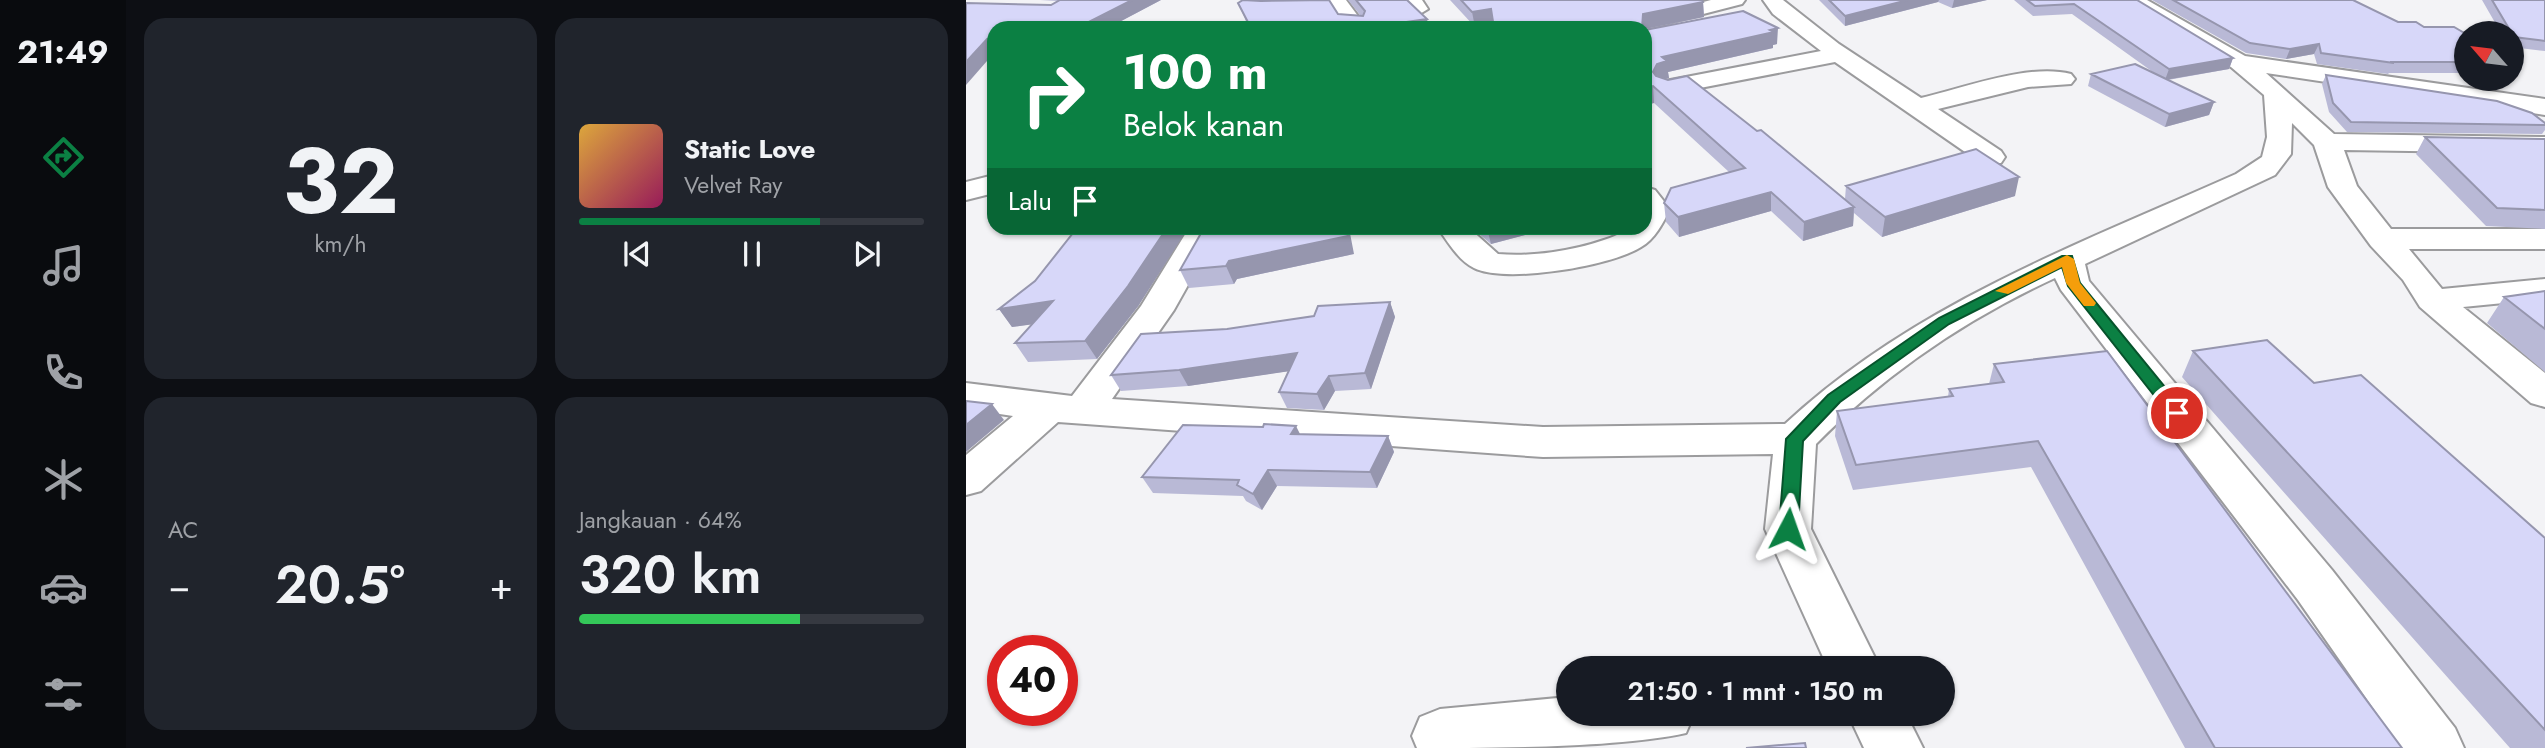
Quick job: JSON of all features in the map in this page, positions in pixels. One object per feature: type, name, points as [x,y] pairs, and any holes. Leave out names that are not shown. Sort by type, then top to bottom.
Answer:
[{"type":"street","points":[[1331,0],[1347,21]]},
{"type":"street","points":[[1652,21],[1735,0]]},
{"type":"street","points":[[2133,0],[2239,62],[2276,93],[2327,142],[2343,187],[2382,239],[2416,275],[2432,300],[2545,394]]},
{"type":"street","points":[[1652,37],[1776,5],[1836,55],[1919,106],[1991,157]]},
{"type":"street","points":[[1669,87],[1836,55]]},
{"type":"street","points":[[2239,62],[2545,107]]},
{"type":"street","points":[[1919,106],[2028,80],[2063,79]]},
{"type":"street","points":[[1848,656],[1788,529],[1795,439],[1834,398],[1944,321],[2067,259],[2170,217],[2248,179],[2273,163],[2280,147],[2276,93]]},
{"type":"street","points":[[2327,142],[2545,145]]},
{"type":"street","points":[[966,191],[987,186]]},
{"type":"street","points":[[966,479],[1065,409],[1156,310],[1200,235]]},
{"type":"street","points":[[1460,235],[1477,256],[1494,264],[1564,260],[1627,243],[1637,235]]},
{"type":"street","points":[[2382,239],[2545,239]]},
{"type":"street","points":[[2067,259],[2073,283],[2315,585],[2434,748]]},
{"type":"street","points":[[2432,300],[2545,289]]},
{"type":"street","points":[[966,396],[1065,409],[1300,423],[1543,442],[1795,439]]},
{"type":"street","points":[[1440,736],[1556,725]]},
{"type":"street","points":[[1883,726],[1895,748]]},
{"type":"building","points":[[1060,0],[1132,0],[1091,21],[987,21],[987,39],[966,62],[966,3],[1051,5]]},
{"type":"building","points":[[1243,0],[1329,0],[1338,14],[1363,16],[1365,11],[1356,0],[1407,0],[1427,19],[1247,21],[1238,3]]},
{"type":"building","points":[[1461,0],[1703,2],[1643,14],[1642,21],[1493,21],[1491,9],[1472,12]]},
{"type":"building","points":[[1829,0],[1908,0],[1845,16]]},
{"type":"building","points":[[2027,0],[2137,0],[2233,58],[2169,69],[2074,4],[2035,6]]},
{"type":"building","points":[[2173,0],[2353,0],[2398,22],[2416,22],[2424,27],[2454,27],[2454,62],[2390,62],[2394,63],[2321,53],[2319,44],[2290,49],[2250,43]]},
{"type":"building","points":[[2492,0],[2545,0],[2545,41],[2524,38],[2524,21],[2504,21]]},
{"type":"building","points":[[1743,11],[1778,28],[1770,30],[1774,32],[1662,57],[1667,61],[1657,64],[1653,72],[1656,76],[1668,80],[1687,76],[1757,131],[1761,130],[1854,207],[1804,222],[1771,192],[1678,217],[1664,203],[1671,188],[1745,168],[1652,86],[1652,29]]},
{"type":"building","points":[[2135,64],[2214,102],[2169,114],[2091,74]]},
{"type":"building","points":[[2326,75],[2497,101],[2532,113],[2545,125],[2351,122],[2333,103]]},
{"type":"building","points":[[2425,137],[2545,139],[2545,210],[2497,208]]},
{"type":"building","points":[[1976,149],[2019,177],[1885,217],[1846,186]]},
{"type":"building","points":[[1071,235],[1162,235],[1128,286],[1085,341],[1015,343],[1053,301],[999,309],[1035,281]]},
{"type":"building","points":[[1200,235],[1348,236],[1229,261],[1226,266],[1180,270]]},
{"type":"building","points":[[2545,291],[2545,329],[2504,297]]},
{"type":"building","points":[[1390,302],[1365,373],[1329,376],[1317,394],[1279,392],[1297,353],[1179,370],[1111,375],[1141,334],[1227,329],[1314,316],[1318,306]]},
{"type":"building","points":[[2267,340],[2314,383],[2361,375],[2545,538],[2545,730],[2193,351]]},
{"type":"building","points":[[2107,351],[2402,748],[2215,748],[2038,441],[1856,465],[1837,411],[1953,396],[1949,389],[2004,382],[1994,364]]},
{"type":"building","points":[[966,401],[992,404],[966,425]]},
{"type":"building","points":[[1264,424],[1296,426],[1291,434],[1388,436],[1370,472],[1268,470],[1253,494],[1237,485],[1239,480],[1142,477],[1183,425],[1263,427]]},
{"type":"building","points":[[1805,743],[1806,748],[1746,748]]},
{"type":"slow traffic","points":[[2003,291],[2067,259],[2073,283],[2089,303]]},
{"type":"route","points":[[1788,529],[1795,439],[1834,398],[1944,321],[2067,259],[2073,283],[2177,413]]}]
